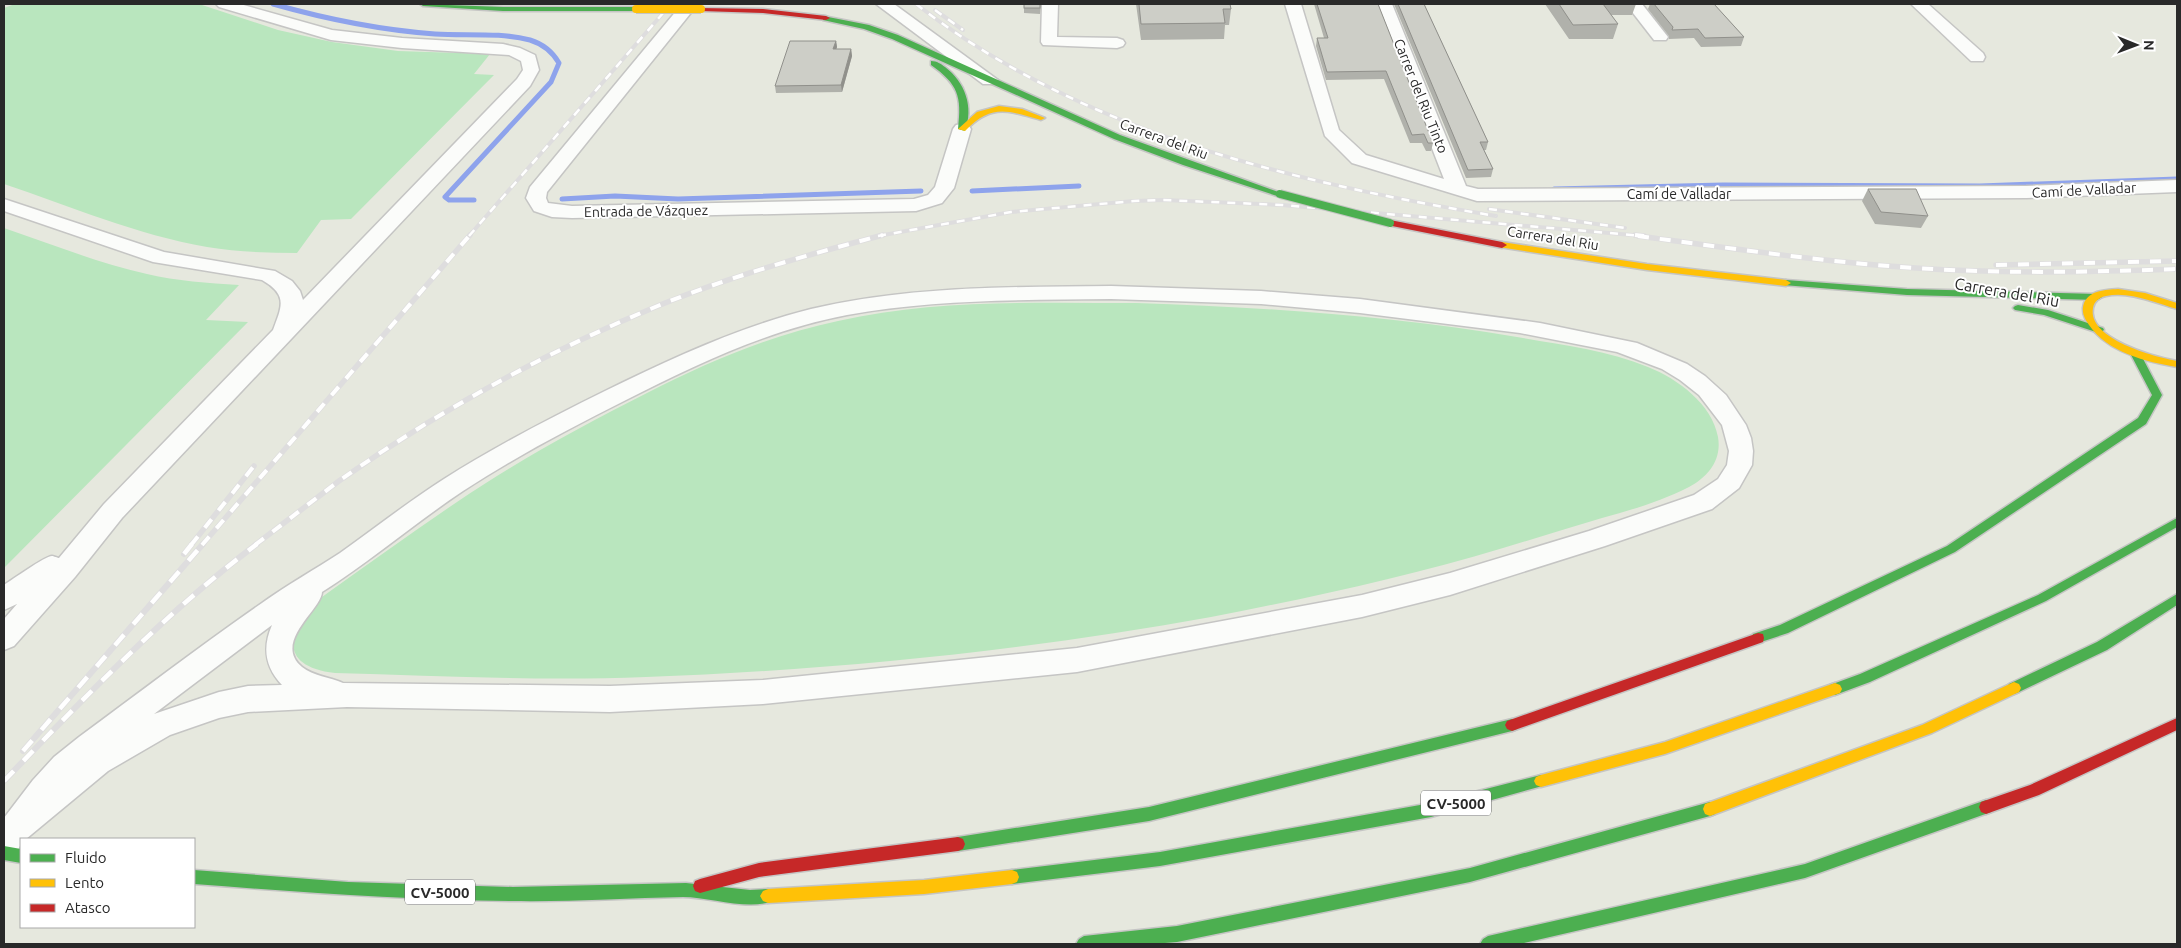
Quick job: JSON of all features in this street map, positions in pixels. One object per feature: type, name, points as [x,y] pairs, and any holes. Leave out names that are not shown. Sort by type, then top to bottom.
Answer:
[{"type":"main road","name":"Carrera del Riu","points":[[423,4],[503,9],[636,9],[695,6],[812,16],[866,27],[930,51],[1095,128],[1180,162],[1280,194],[1390,223],[1508,247],[1639,266],[1740,278],[1907,292],[2045,312],[2099,330]]},
{"type":"main road","points":[[738,9],[782,6],[833,8]]},
{"type":"main road","points":[[866,27],[928,59],[951,75],[962,89],[966,102],[962,129]]},
{"type":"main road","points":[[962,129],[973,116],[993,108],[1018,110],[1055,123]]},
{"type":"main road","points":[[1082,134],[1110,145],[1180,162]]},
{"type":"main road","name":"Carrera del Riu","points":[[1907,292],[2097,296],[2120,292],[2174,303]]},
{"type":"main road","points":[[2097,296],[2089,302],[2087,310],[2090,320],[2099,330],[2114,342],[2135,353],[2154,360],[2177,364]]},
{"type":"main road","points":[[686,890],[760,870],[919,850],[1149,814],[1506,727],[1784,629],[1951,549],[2142,421],[2157,394],[2135,353]]},
{"type":"main road","name":"CV-5000","points":[[195,877],[348,890],[513,894],[686,890],[750,897],[924,887],[1160,859],[1431,810],[1665,748],[1866,678],[2042,598],[2177,522]]},
{"type":"main road","points":[[1084,944],[1177,934],[1470,875],[1709,810],[1927,729],[2102,646],[2177,599]]},
{"type":"main road","points":[[1488,944],[1509,941],[1805,871],[2034,790],[2177,724]]},
{"type":"street","points":[[4,599],[42,575],[113,511],[524,82],[532,70],[532,64],[524,55],[503,49],[402,44],[331,35],[224,4]]},
{"type":"street","points":[[884,4],[989,80]]},
{"type":"street","points":[[1050,4],[1049,42],[1117,43]]},
{"type":"street","name":"Camí de Valladar","points":[[1293,4],[1331,132],[1359,159],[1477,195],[2026,192],[2177,186]]},
{"type":"street","name":"Carrer del Riu Tinto","points":[[1384,4],[1458,189]]},
{"type":"street","points":[[1634,4],[1660,37]]},
{"type":"street","points":[[1919,4],[1977,58]]},
{"type":"street","name":"Entrada de Vázquez","points":[[695,6],[537,191],[536,204],[542,208],[572,212],[922,204],[935,199],[944,188],[962,129]]},
{"type":"street","points":[[4,204],[160,258],[253,271],[274,278],[289,290],[294,300],[292,313],[282,335]]},
{"type":"street","points":[[1119,292],[1227,294],[1362,305],[1535,329],[1625,347],[1677,368],[1698,381],[1716,399],[1730,418],[1739,437],[1739,466],[1731,481],[1720,492],[1703,502],[1596,539],[1450,584],[1362,606],[1077,660],[922,677],[715,694],[610,699],[347,695],[248,699],[201,710],[160,725],[97,761],[12,844],[44,790],[65,767],[90,746],[276,607],[326,576],[454,485],[552,428],[688,359],[776,325],[817,314],[858,306],[936,296],[1119,292]]},
{"type":"street","points":[[4,638],[65,570],[113,511]]},
{"type":"street","points":[[326,576],[302,600],[289,620],[280,637],[279,653],[283,665],[292,675],[308,684],[347,695]]},
{"type":"green space","points":[[15,4],[199,4],[278,30],[332,42],[398,51],[490,54],[474,74],[494,75],[351,219],[321,220],[297,253],[218,249],[181,242],[129,228],[4,184],[4,8]]},
{"type":"green space","points":[[4,228],[129,270],[181,280],[239,285],[206,320],[248,322],[4,568]]},
{"type":"green space","points":[[1136,303],[1280,310],[1422,323],[1517,337],[1616,356],[1648,367],[1671,378],[1692,394],[1709,414],[1714,425],[1718,437],[1718,453],[1708,473],[1696,483],[1668,497],[1467,559],[1394,578],[1211,617],[1070,640],[859,664],[717,674],[607,678],[490,678],[335,673],[316,669],[303,663],[296,654],[293,644],[295,633],[310,609],[322,597],[423,525],[503,472],[550,444],[647,393],[717,360],[788,334],[875,314],[912,309],[986,304]]},
{"type":"building","points":[[1024,4],[1040,4],[1040,8],[1024,8]]},
{"type":"building","points":[[1139,4],[1230,4],[1231,9],[1223,9],[1225,23],[1141,24]]},
{"type":"building","points":[[1317,4],[1378,4],[1433,143],[1428,143],[1424,134],[1412,135],[1386,71],[1327,72],[1317,38],[1328,38]]},
{"type":"building","points":[[1398,4],[1424,4],[1488,142],[1480,142],[1493,169],[1468,170]]},
{"type":"building","points":[[1559,4],[1603,4],[1618,24],[1573,25]]},
{"type":"building","points":[[1654,4],[1714,4],[1744,37],[1705,38],[1698,29],[1672,30],[1673,27]]},
{"type":"building","points":[[790,41],[836,41],[833,49],[851,49],[841,85],[775,86]]},
{"type":"building","points":[[1868,189],[1916,189],[1928,216],[1881,212]]},
{"type":"waterway","points":[[273,4],[333,19],[394,30],[435,34],[494,35],[530,40],[543,46],[550,52],[559,63],[551,82],[445,197],[449,200],[474,200]]},
{"type":"waterway","points":[[1554,189],[1723,185],[1980,186],[2177,179]]},
{"type":"waterway","points":[[972,191],[1079,186]]},
{"type":"waterway","points":[[562,199],[615,196],[678,199],[921,191]]},
{"type":"railway","points":[[469,236],[671,4]]},
{"type":"railway","points":[[916,4],[980,49],[1048,87],[1119,119],[1192,146],[1267,168],[1343,187],[1496,216]]},
{"type":"railway","points":[[935,10],[963,30]]},
{"type":"railway","points":[[882,235],[1011,212],[1164,200],[1282,205],[1644,236],[1635,235]]},
{"type":"railway","points":[[1489,209],[1625,228]]},
{"type":"railway","points":[[202,545],[470,235]]},
{"type":"railway","points":[[255,545],[339,481],[415,430],[535,362],[660,305],[742,275],[882,235]]},
{"type":"railway","points":[[1641,236],[1638,236],[1811,258],[1916,268],[2046,272],[2177,269]]},
{"type":"railway","points":[[1996,265],[2177,261]]},
{"type":"railway","points":[[191,545],[254,466]]},
{"type":"railway","points":[[184,554],[192,544]]},
{"type":"railway","points":[[23,751],[203,544]]},
{"type":"railway","points":[[4,781],[158,627],[190,598],[257,544]]},
{"type":"traffic: fast","points":[[423,4],[503,9],[636,9]]},
{"type":"traffic: fast","points":[[826,18],[866,27],[895,37],[1117,137],[1186,163],[1280,194]]},
{"type":"traffic: fast","points":[[934,63],[944,70],[961,90],[964,107],[962,129]]},
{"type":"traffic: fast","points":[[1280,194],[1390,223]]},
{"type":"traffic: fast","points":[[1786,283],[1907,292],[2097,297]]},
{"type":"traffic: fast","points":[[2018,308],[2045,312],[2099,330]]},
{"type":"traffic: fast","points":[[1758,638],[1784,629],[1951,549],[2142,421],[2157,395],[2135,353]]},
{"type":"traffic: fast","points":[[1835,689],[1865,678],[2042,598],[2177,522]]},
{"type":"traffic: fast","points":[[2014,688],[2102,646],[2177,599]]},
{"type":"traffic: fast","points":[[958,844],[1149,814],[1512,725]]},
{"type":"traffic: fast","points":[[1012,877],[1160,859],[1431,810],[1541,781]]},
{"type":"traffic: fast","points":[[1488,944],[1805,871],[1986,807]]},
{"type":"traffic: fast","points":[[1084,944],[1177,934],[1470,875],[1710,809]]},
{"type":"traffic: fast","points":[[4,853],[20,856]]},
{"type":"traffic: fast","points":[[195,877],[348,889],[513,894],[686,890],[750,897],[768,896]]},
{"type":"traffic: slow","points":[[636,9],[701,9]]},
{"type":"traffic: slow","points":[[962,129],[980,114],[999,108],[1019,111],[1041,118]]},
{"type":"traffic: slow","points":[[1502,245],[1647,267],[1786,283]]},
{"type":"traffic: slow","points":[[2177,306],[2145,296],[2118,292],[2106,292],[2096,296],[2088,306],[2090,320],[2105,337],[2141,355],[2177,364]]},
{"type":"traffic: slow","points":[[1710,809],[1927,729],[2014,688]]},
{"type":"traffic: slow","points":[[1541,781],[1665,748],[1835,689]]},
{"type":"traffic: slow","points":[[768,896],[924,887],[1012,877]]},
{"type":"traffic: jam","points":[[701,9],[763,11],[826,18]]},
{"type":"traffic: jam","points":[[1390,223],[1502,245]]},
{"type":"traffic: jam","points":[[1512,725],[1758,638]]},
{"type":"traffic: jam","points":[[1986,807],[2034,790],[2177,724]]},
{"type":"traffic: jam","points":[[700,886],[759,870],[958,844]]}]
